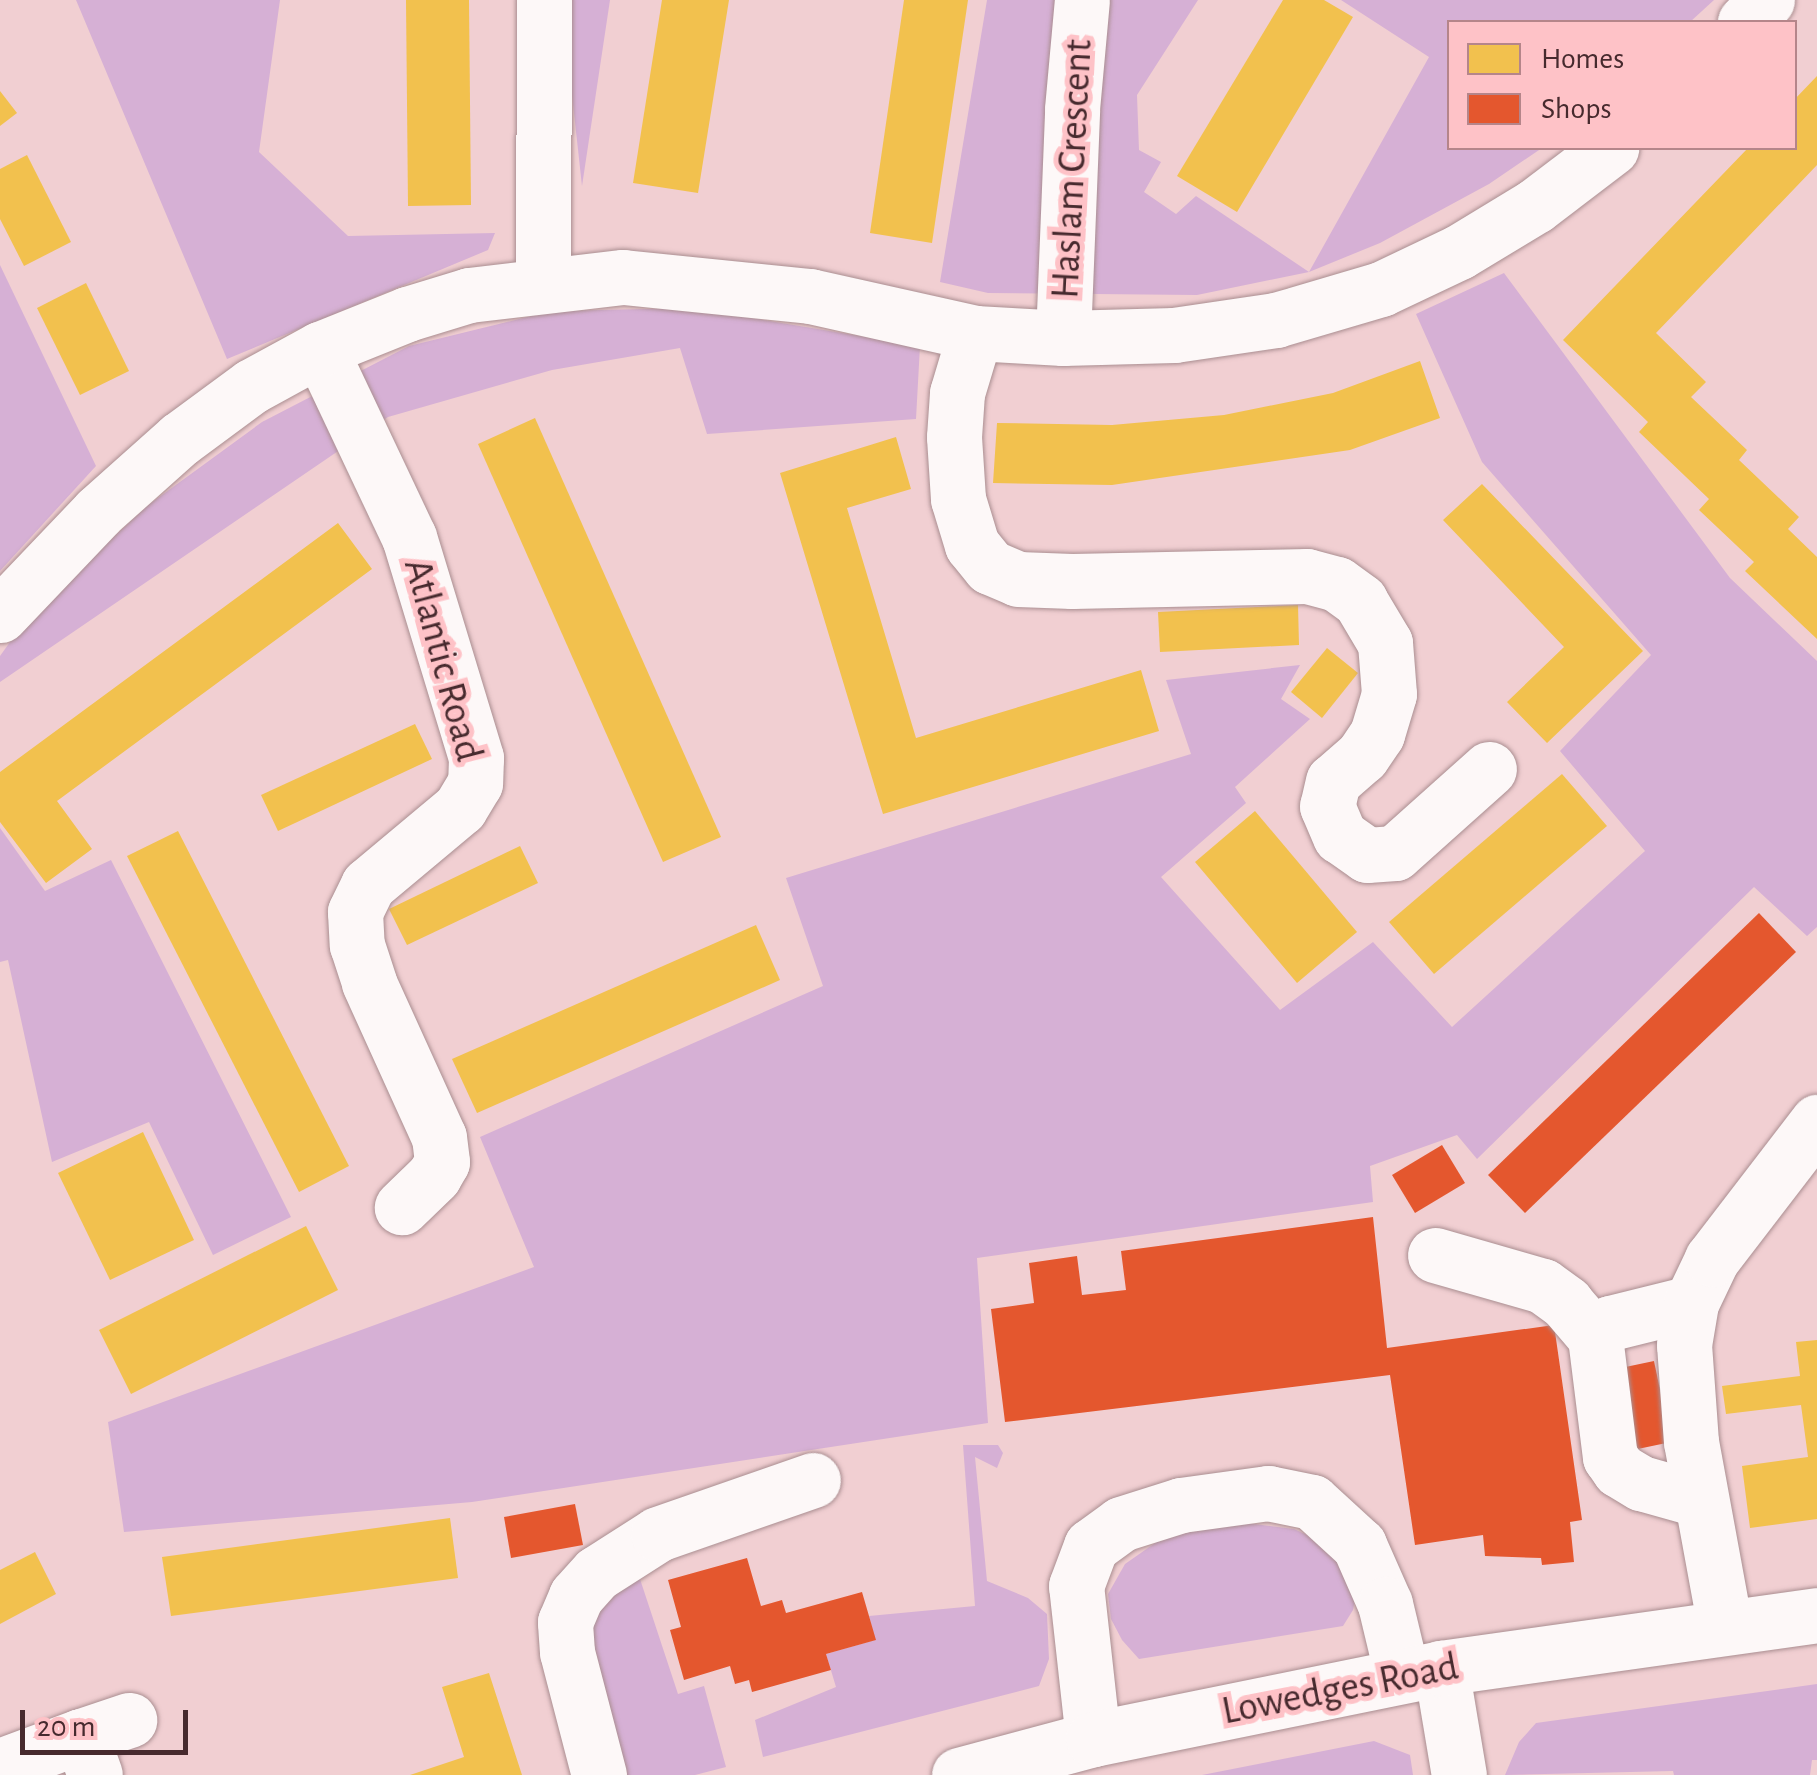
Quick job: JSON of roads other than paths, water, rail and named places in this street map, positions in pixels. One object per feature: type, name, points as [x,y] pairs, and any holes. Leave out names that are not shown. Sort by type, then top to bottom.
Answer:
[{"type":"street","points":[[543,284],[544,0]]},
{"type":"street","name":"Haslam Crescent","points":[[1063,338],[1072,109],[1082,0]]},
{"type":"street","points":[[1747,20],[1767,0]]},
{"type":"street","points":[[0,614],[98,512],[180,439],[252,386],[320,349],[453,300],[543,284],[622,277],[702,282],[810,296],[975,332],[1063,338],[1191,333],[1276,320],[1381,289],[1459,252],[1535,206],[1608,150]]},
{"type":"street","points":[[975,332],[957,393],[954,437],[958,500],[972,545],[990,567],[1018,579],[1307,576],[1337,584],[1360,602],[1385,643],[1389,694],[1377,734],[1362,756],[1333,781],[1326,806],[1340,836],[1366,854],[1395,853],[1489,769]]},
{"type":"street","name":"Atlantic Road","points":[[320,349],[409,538],[476,758],[475,783],[460,808],[368,885],[356,912],[357,946],[369,982],[439,1136],[442,1162],[434,1176],[402,1207]]},
{"type":"street","points":[[1725,1627],[1701,1500],[1684,1345],[1692,1302],[1712,1259],[1817,1122]]},
{"type":"street","points":[[1436,1255],[1542,1286],[1566,1302],[1595,1337],[1610,1457],[1619,1470],[1641,1483],[1701,1500]]},
{"type":"street","points":[[1595,1337],[1610,1323],[1692,1302]]},
{"type":"street","points":[[599,1775],[567,1652],[565,1622],[576,1596],[597,1573],[658,1534],[813,1480]]},
{"type":"street","points":[[1093,1739],[1076,1586],[1091,1546],[1121,1524],[1180,1505],[1268,1492],[1312,1502],[1359,1544],[1421,1672],[1459,1775]]},
{"type":"street","name":"Lowedges Road","points":[[959,1775],[1093,1739],[1421,1672],[1817,1615]]},
{"type":"street","points":[[0,1766],[102,1743]]}]
